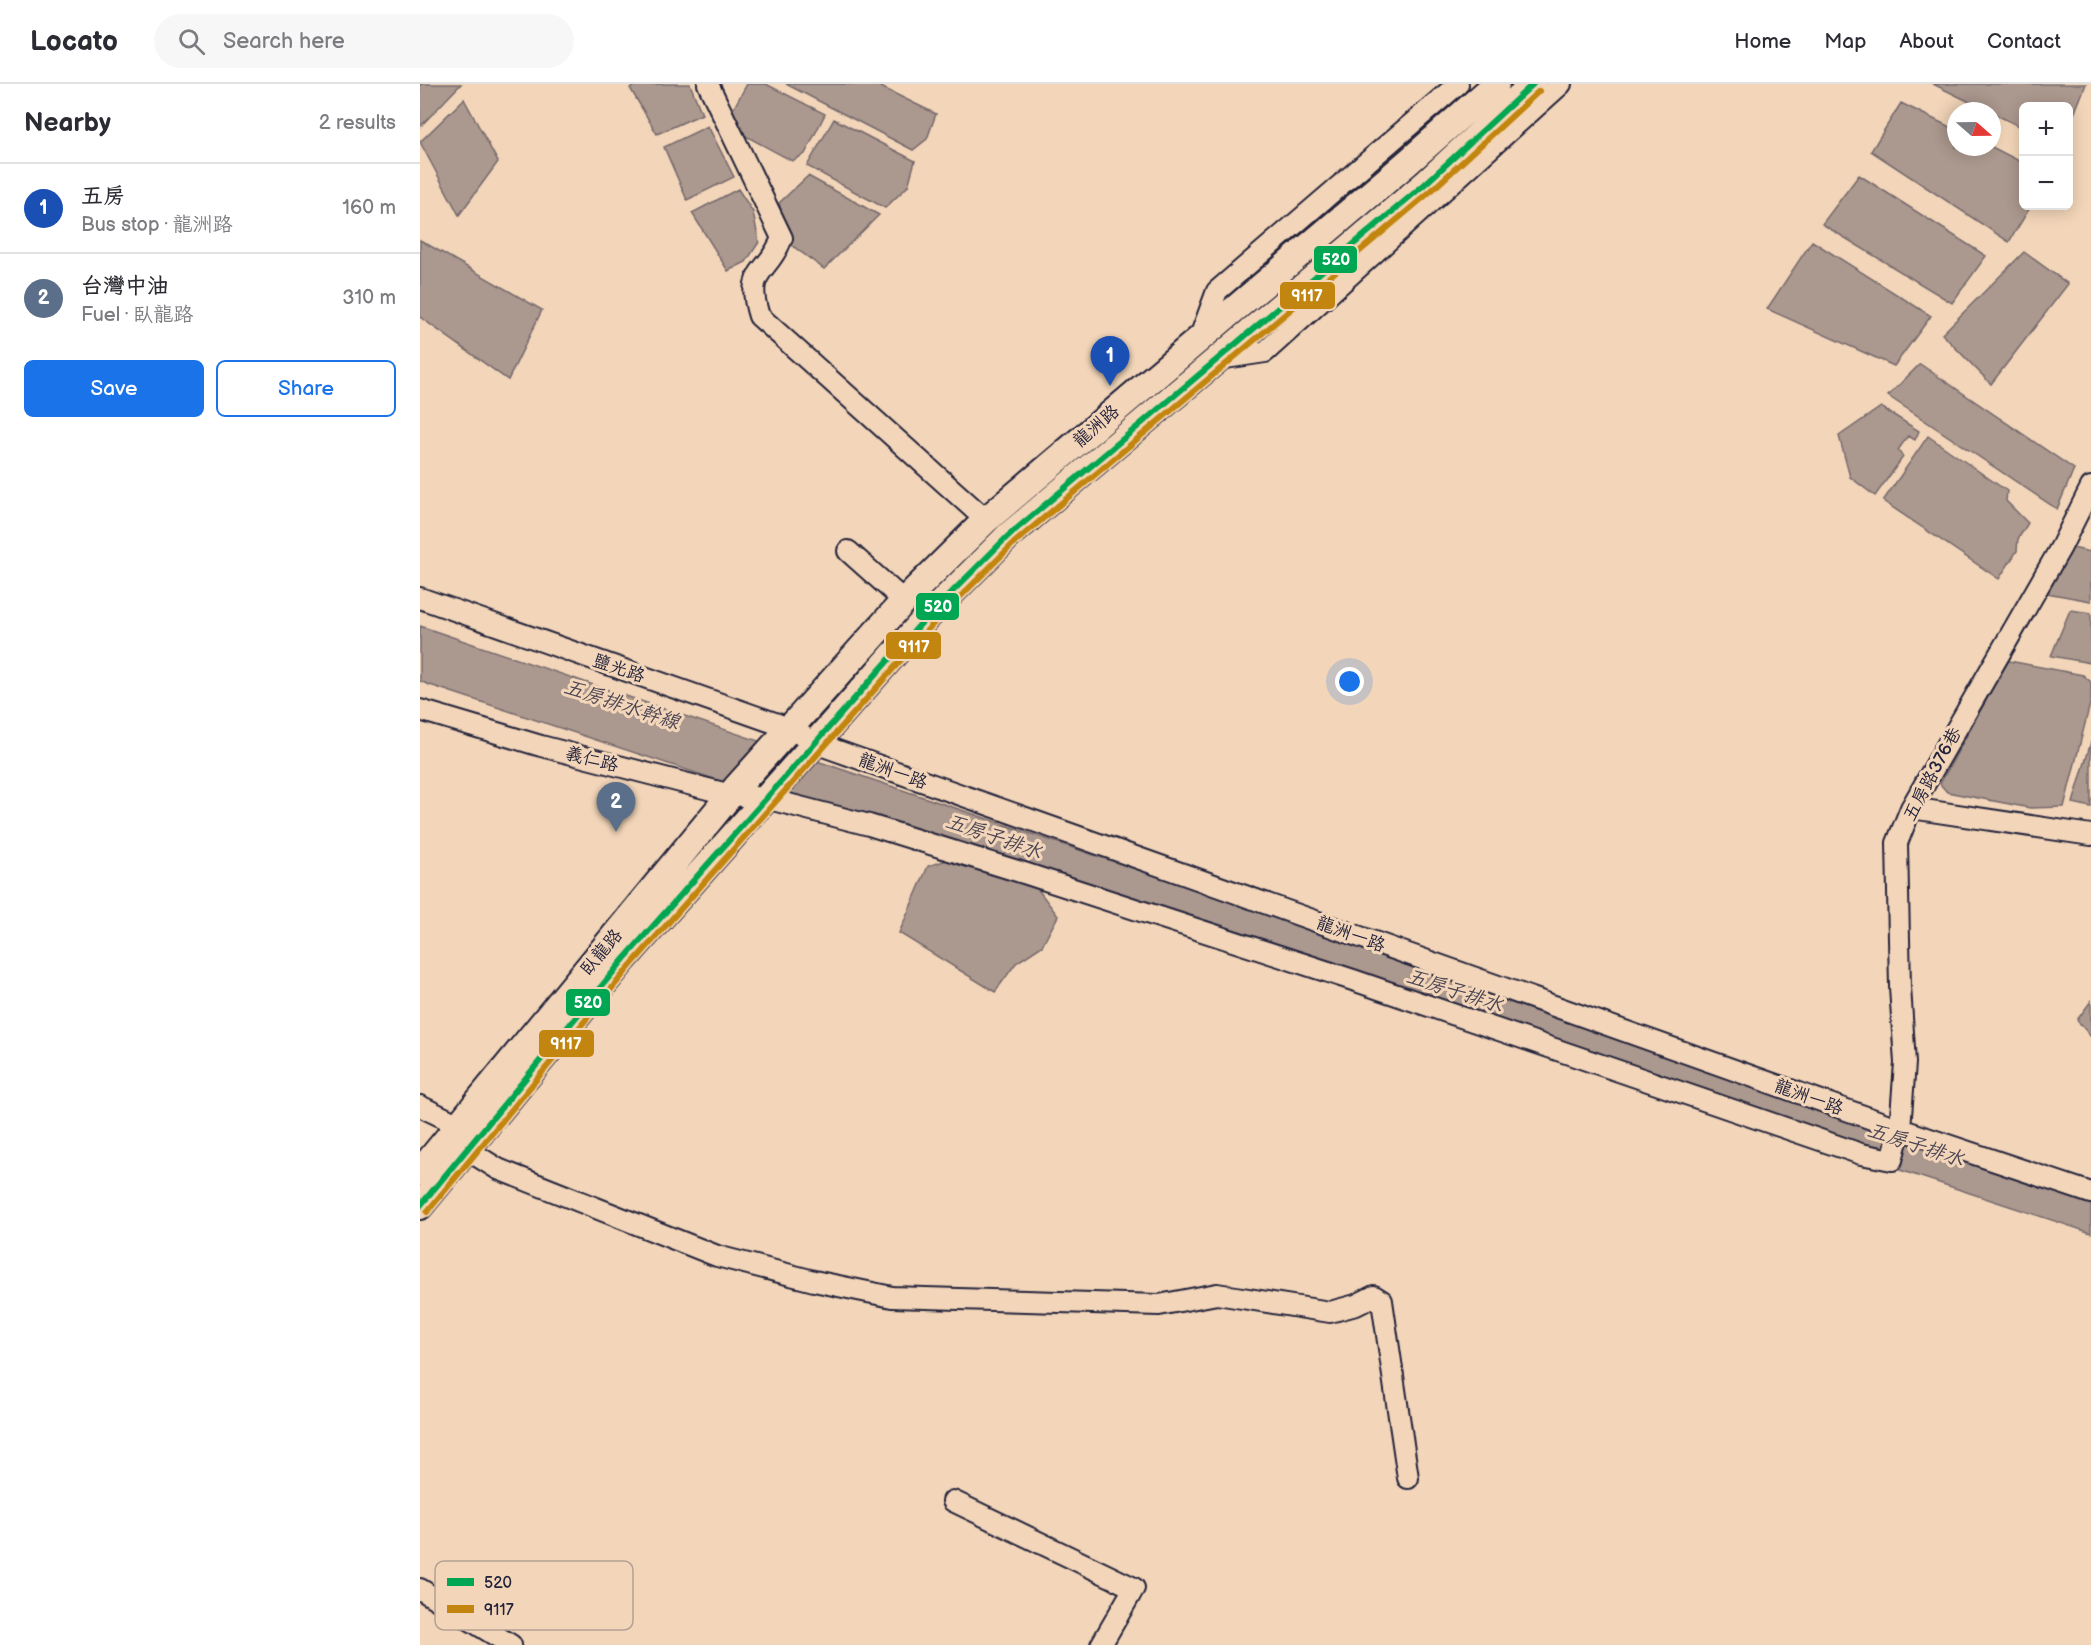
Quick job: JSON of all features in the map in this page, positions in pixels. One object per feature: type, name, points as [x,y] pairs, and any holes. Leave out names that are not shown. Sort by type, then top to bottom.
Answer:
[{"type":"main road","name":"龍洲路","points":[[782,736],[904,601],[986,520],[1407,163],[1496,84]]},
{"type":"main road","name":"龍洲路","points":[[769,794],[924,620],[1008,536],[1425,184],[1533,84]]},
{"type":"main road","name":"臥龍路","points":[[420,1206],[462,1137],[733,792],[782,736]]},
{"type":"main road","name":"臥龍路","points":[[420,1172],[462,1137],[624,959],[769,794]]},
{"type":"street","points":[[708,84],[782,238],[777,251],[763,266],[755,280],[753,296],[759,316],[986,520]]},
{"type":"street","points":[[1200,337],[1217,291],[1458,84]]},
{"type":"street","points":[[1219,359],[1265,352],[1561,84]]},
{"type":"street","name":"五房路376巷","points":[[1896,1144],[1905,1063],[1900,987],[1897,843],[1911,808],[2061,547],[2091,487]]},
{"type":"street","points":[[848,551],[904,601]]},
{"type":"street","name":"鹽光路","points":[[420,598],[782,736],[808,750]]},
{"type":"street","name":"義仁路","points":[[420,710],[541,746],[733,792],[769,794],[1027,874],[1353,980],[1861,1154],[1896,1144]]},
{"type":"street","name":"龍洲一路","points":[[808,750],[1896,1144],[2091,1193]]},
{"type":"street","points":[[1911,808],[2091,835]]},
{"type":"street","points":[[420,1106],[462,1137],[498,1169],[717,1256],[814,1281],[892,1297],[1159,1305],[1217,1294],[1330,1312],[1356,1305],[1374,1296],[1382,1301],[1408,1478]]},
{"type":"street","points":[[953,1501],[1134,1587],[1101,1645]]},
{"type":"street","points":[[420,1589],[435,1598]]},
{"type":"street","points":[[487,1630],[511,1645]]},
{"type":"water","points":[[420,84],[461,84],[420,127]]},
{"type":"water","points":[[637,84],[690,84],[702,114],[657,134],[630,88]]},
{"type":"water","points":[[747,84],[766,84],[825,114],[805,154],[792,161],[742,134],[732,111]]},
{"type":"water","points":[[786,84],[875,84],[936,114],[927,139],[913,150]]},
{"type":"water","points":[[1933,84],[2086,84],[2073,117],[2073,102],[2019,102],[2019,126],[2001,117],[2001,102],[1970,102]]},
{"type":"water","points":[[464,99],[498,162],[459,215],[420,142]]},
{"type":"water","points":[[1901,103],[1947,126],[1947,156],[2001,156],[2001,152],[2019,161],[2019,210],[2029,210],[2009,242],[1871,151]]},
{"type":"water","points":[[834,119],[915,161],[908,186],[885,208],[807,166]]},
{"type":"water","points":[[708,126],[734,177],[687,200],[664,147]]},
{"type":"water","points":[[1859,175],[1986,256],[1952,303],[1822,224]]},
{"type":"water","points":[[808,176],[879,215],[824,269],[790,244],[779,203]]},
{"type":"water","points":[[738,189],[753,212],[759,242],[746,262],[728,271],[692,213]]},
{"type":"water","points":[[420,240],[542,310],[508,380],[420,317]]},
{"type":"water","points":[[1812,241],[1931,316],[1894,366],[1767,309]]},
{"type":"water","points":[[2024,252],[2068,284],[1991,384],[1942,334]]},
{"type":"water","points":[[1920,364],[2074,469],[2057,509],[1888,396]]},
{"type":"water","points":[[1881,407],[1919,431],[1915,440],[1908,436],[1898,450],[1903,457],[1875,496],[1850,477],[1839,436]]},
{"type":"water","points":[[1928,436],[2007,491],[2006,501],[2028,523],[2018,539],[2017,551],[1999,579],[1883,501]]},
{"type":"water","points":[[2068,547],[2091,552],[2091,601],[2041,592]]},
{"type":"water","points":[[2070,610],[2091,613],[2091,663],[2051,656]]},
{"type":"water","points":[[420,626],[2091,1194],[2091,1233],[1025,882],[1037,888],[1058,916],[1042,946],[1016,963],[995,992],[899,933],[928,866],[953,858],[420,681]]},
{"type":"water","points":[[2004,660],[2083,675],[2091,682],[2091,700],[2064,807],[2030,808],[1947,792],[1940,784],[1990,693]]},
{"type":"water","points":[[2091,742],[2091,807],[2073,803]]},
{"type":"water","points":[[2091,1001],[2091,1037],[2077,1020]]},
{"type":"transit line","name":"520","points":[[420,1206],[624,959],[924,620],[1008,536],[1425,184],[1533,84]]},
{"type":"transit line","name":"9117","points":[[427,1212],[631,965],[931,626],[1014,543],[1431,191],[1539,91]]},
{"type":"place","name":"五房","points":[[1110,386]]},
{"type":"place","name":"台灣中油","points":[[616,832]]},
{"type":"water label","name":"五房排水幹線","points":[[622,704]]},
{"type":"water label","name":"五房子排水","points":[[994,836]]},
{"type":"water label","name":"五房子排水","points":[[1455,990]]},
{"type":"water label","name":"五房子排水","points":[[1916,1144]]}]
